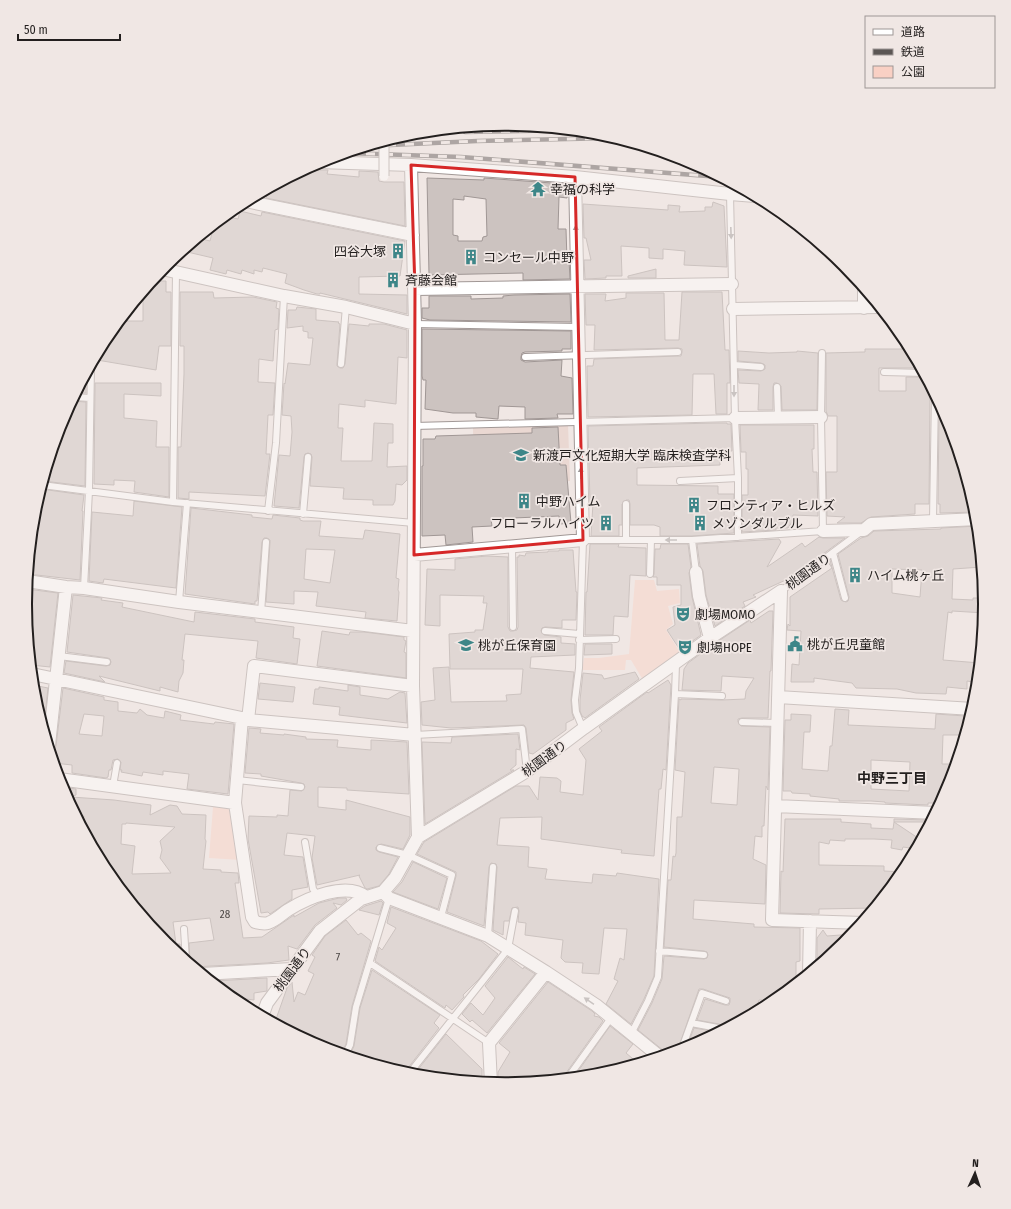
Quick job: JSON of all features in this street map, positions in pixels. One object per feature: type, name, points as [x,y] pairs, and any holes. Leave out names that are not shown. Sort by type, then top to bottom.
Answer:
[{"type":"street","points":[[384,147],[384,176]]},
{"type":"street","points":[[336,163],[411,165],[575,177],[744,195]]},
{"type":"street","points":[[411,165],[415,289],[413,686],[418,837]]},
{"type":"street","points":[[414,555],[583,540],[575,177]]},
{"type":"street","points":[[255,203],[413,235]]},
{"type":"street","points":[[170,271],[284,296],[346,306],[415,324]]},
{"type":"street","points":[[415,289],[578,288],[732,284]]},
{"type":"street","points":[[864,296],[864,308]]},
{"type":"street","points":[[733,309],[874,307]]},
{"type":"street","points":[[734,418],[821,417]]},
{"type":"street","points":[[823,531],[864,530],[871,524],[971,519]]},
{"type":"street","points":[[696,572],[699,596],[710,638]]},
{"type":"street","points":[[33,583],[84,588],[179,602],[413,631]]},
{"type":"street","points":[[50,733],[57,679],[66,587]]},
{"type":"street","points":[[781,591],[772,920],[856,923]]},
{"type":"street","name":"桃園通り","points":[[264,1012],[267,1003],[320,932],[361,899],[386,895],[418,837],[527,771],[584,728],[676,664],[710,638],[781,591]]},
{"type":"street","points":[[366,897],[360,892],[335,890],[289,909],[269,923],[256,922],[252,917],[235,802],[245,719],[254,666],[413,686]]},
{"type":"street","points":[[37,675],[245,719],[415,735]]},
{"type":"street","points":[[778,697],[967,709]]},
{"type":"street","points":[[66,780],[235,802]]},
{"type":"street","points":[[775,806],[931,813]]},
{"type":"street","points":[[386,895],[488,936],[596,1005],[655,1054]]},
{"type":"street","points":[[809,967],[810,921]]},
{"type":"street","points":[[209,974],[292,969]]},
{"type":"street","points":[[491,1078],[489,1043],[546,972]]},
{"type":"lane","points":[[730,194],[734,418],[738,478],[738,537]]},
{"type":"lane","points":[[173,502],[176,272]]},
{"type":"lane","points":[[268,511],[276,443],[284,296]]},
{"type":"lane","points":[[341,364],[346,306]]},
{"type":"lane","points":[[415,324],[579,327]]},
{"type":"lane","points":[[525,357],[678,352]]},
{"type":"lane","points":[[584,728],[576,712],[575,700],[578,668],[583,540],[692,540],[823,531],[821,417],[822,353]]},
{"type":"lane","points":[[734,365],[761,367]]},
{"type":"lane","points":[[884,372],[919,373]]},
{"type":"lane","points":[[84,588],[89,491],[90,378]]},
{"type":"lane","points":[[777,387],[778,417]]},
{"type":"lane","points":[[80,397],[90,398]]},
{"type":"lane","points":[[933,521],[935,408]]},
{"type":"lane","points":[[414,426],[734,418]]},
{"type":"lane","points":[[303,514],[308,457]]},
{"type":"lane","points":[[680,480],[738,478]]},
{"type":"lane","points":[[47,486],[173,502],[414,523]]},
{"type":"lane","points":[[179,602],[187,503]]},
{"type":"lane","points":[[626,504],[626,540]]},
{"type":"lane","name":"桃園通り","points":[[781,591],[864,530]]},
{"type":"lane","points":[[650,574],[651,540]]},
{"type":"lane","points":[[692,540],[696,572]]},
{"type":"lane","points":[[261,612],[266,542]]},
{"type":"lane","points":[[512,546],[513,627]]},
{"type":"lane","points":[[833,553],[845,598]]},
{"type":"lane","points":[[545,631],[579,637],[616,639]]},
{"type":"lane","points":[[59,656],[107,662]]},
{"type":"lane","points":[[631,1034],[648,1001],[658,977],[676,664]]},
{"type":"lane","points":[[675,694],[722,696]]},
{"type":"lane","points":[[742,722],[778,723]]},
{"type":"lane","points":[[415,735],[522,729],[527,771]]},
{"type":"lane","points":[[113,786],[117,763]]},
{"type":"lane","points":[[237,780],[301,787]]},
{"type":"lane","points":[[305,842],[313,890],[318,896]]},
{"type":"lane","points":[[380,848],[408,855],[452,875],[441,917]]},
{"type":"lane","points":[[488,936],[493,867]]},
{"type":"lane","points":[[347,1051],[350,1045],[356,1007],[370,963],[386,895]]},
{"type":"lane","points":[[413,1069],[508,949],[515,911]]},
{"type":"lane","points":[[184,929],[185,953]]},
{"type":"lane","points":[[659,951],[704,955]]},
{"type":"lane","points":[[370,963],[489,1043]]},
{"type":"lane","points":[[684,1043],[702,993],[726,1001]]},
{"type":"lane","points":[[571,1073],[611,1018]]},
{"type":"lane","points":[[691,1022],[717,1028]]},
{"type":"highlighted area","points":[[411,165],[575,177],[583,540],[414,555],[415,289]]},
{"type":"shaded area","name":"新渡戸文化短期大学 臨床検査学科","points":[[568,424],[570,481],[474,485],[473,428]]},
{"type":"green space","points":[[635,580],[654,580],[657,591],[679,589],[680,603],[668,606],[673,624],[666,630],[681,654],[643,680],[631,660],[626,660],[625,670],[582,670],[584,658],[599,658],[629,654]]},
{"type":"green space","points":[[213,807],[230,808],[241,860],[209,858]]},
{"type":"building","points":[[318,170],[328,170],[327,174],[359,177],[359,171],[378,172],[379,181],[404,182],[405,226],[266,198],[269,194]]},
{"type":"building","points":[[427,178],[484,180],[484,178],[565,184],[568,189],[567,198],[559,197],[558,229],[566,229],[567,260],[569,260],[570,279],[523,280],[523,273],[429,275]],"holes":[[[464,196],[486,199],[487,236],[483,237],[482,241],[458,241],[458,236],[453,235],[453,199],[464,200]]]},
{"type":"building","points":[[713,202],[724,206],[727,267],[684,265],[685,251],[663,249],[663,259],[649,258],[649,248],[621,246],[622,276],[606,276],[606,278],[585,279],[584,260],[591,260],[586,238],[584,238],[583,204],[668,210],[668,205],[680,206],[679,212],[705,211],[705,207],[712,207]]},
{"type":"building","points":[[242,211],[261,216],[262,212],[405,241],[400,276],[359,277],[359,294],[407,295],[407,314],[304,290],[285,283],[287,274],[263,268],[262,272],[254,270],[254,274],[242,270],[241,274],[227,270],[226,274],[210,270],[213,258],[189,252],[204,240],[210,241],[212,233],[233,218],[238,219]]},
{"type":"building","points":[[656,269],[656,278],[628,278],[628,276]]},
{"type":"building","points":[[160,281],[166,281],[166,292],[171,292],[171,346],[159,346],[156,370],[100,360],[126,321],[143,321],[143,300]]},
{"type":"building","points":[[180,292],[213,292],[214,298],[253,297],[277,302],[276,308],[279,309],[278,329],[275,330],[273,361],[259,359],[258,382],[275,383],[273,415],[268,415],[266,454],[270,454],[265,496],[189,492],[189,499],[178,498],[178,447],[181,447],[184,374],[184,346],[180,346]]},
{"type":"building","points":[[682,292],[722,292],[725,350],[729,350],[730,383],[727,383],[727,414],[716,414],[714,374],[693,374],[692,415],[588,417],[587,366],[593,366],[594,359],[681,356],[682,349],[594,350],[595,325],[586,325],[585,294],[606,294],[605,301],[626,298],[626,293],[664,293],[665,340],[679,340]]},
{"type":"building","points":[[570,294],[571,322],[430,320],[422,318],[422,308],[429,308],[429,296],[471,296],[471,299],[503,298],[503,296],[514,295]]},
{"type":"building","points":[[297,307],[316,309],[316,320],[339,322],[337,366],[340,368],[343,368],[345,364],[349,324],[369,326],[369,324],[384,324],[407,330],[407,358],[398,357],[396,404],[365,400],[365,407],[339,404],[338,428],[343,428],[341,461],[372,461],[374,423],[393,424],[393,443],[388,443],[387,467],[407,466],[407,480],[402,485],[396,484],[395,501],[393,505],[373,505],[373,500],[343,499],[344,488],[310,486],[312,457],[311,454],[308,453],[305,454],[304,457],[299,508],[274,506],[279,455],[290,456],[292,432],[291,416],[282,415],[284,383],[285,384],[288,363],[310,365],[313,338],[308,338],[308,332],[303,331],[303,326],[287,328],[288,310],[296,310]]},
{"type":"building","points":[[422,329],[571,331],[571,349],[562,349],[562,351],[525,352],[522,353],[521,360],[525,362],[562,360],[561,376],[572,378],[573,414],[557,414],[558,418],[525,419],[525,407],[499,406],[498,419],[476,417],[476,413],[453,413],[425,409],[426,380],[423,380],[422,376]]},
{"type":"building","points":[[902,346],[916,368],[879,368],[879,391],[906,391],[906,377],[921,377],[930,395],[929,504],[915,504],[915,514],[871,517],[861,523],[837,523],[845,517],[827,516],[826,472],[837,472],[837,416],[828,416],[826,411],[826,353],[865,352],[865,349],[902,349]]},
{"type":"building","points":[[738,351],[769,353],[797,351],[818,353],[817,410],[782,410],[781,386],[774,383],[773,410],[758,410],[759,384],[739,383],[738,370],[761,371],[765,369],[765,365],[761,363],[738,361]]},
{"type":"building","points":[[95,383],[161,383],[161,396],[124,394],[124,418],[157,421],[156,447],[169,447],[169,497],[134,492],[135,481],[114,480],[114,485],[94,484]]},
{"type":"building","points":[[86,385],[86,393],[82,393]]},
{"type":"building","points":[[78,401],[86,402],[85,486],[48,482],[57,452]]},
{"type":"building","points":[[939,414],[954,452],[970,512],[940,513],[940,504],[938,504]]},
{"type":"building","points":[[731,424],[732,451],[719,451],[720,465],[637,468],[637,485],[718,486],[718,494],[734,494],[734,533],[692,536],[660,536],[660,527],[654,525],[630,525],[630,504],[629,500],[626,500],[622,504],[622,525],[619,525],[619,536],[591,536],[593,503],[590,503],[588,426]]},
{"type":"building","points":[[740,425],[814,425],[814,449],[812,449],[813,472],[817,472],[818,516],[793,515],[792,522],[788,528],[742,532],[742,495],[748,495],[748,469],[746,469],[746,452],[741,452]]},
{"type":"building","points":[[558,427],[560,465],[566,465],[571,523],[560,524],[559,516],[491,519],[492,526],[472,527],[473,542],[446,545],[445,535],[422,536],[423,439],[435,439],[436,436],[532,433],[532,428]]},
{"type":"building","points":[[46,490],[84,495],[82,511],[80,580],[33,575],[36,543]]},
{"type":"building","points":[[134,501],[182,507],[176,588],[104,579],[103,583],[89,581],[92,512],[133,516]]},
{"type":"building","points":[[191,508],[252,515],[252,517],[272,519],[273,515],[300,518],[300,520],[303,521],[321,521],[319,536],[363,539],[365,530],[400,534],[396,578],[399,579],[397,621],[365,618],[366,612],[316,606],[318,592],[294,591],[294,604],[266,602],[270,542],[267,538],[264,538],[262,542],[257,601],[255,601],[255,604],[185,594]],"holes":[[[306,549],[335,550],[330,583],[304,579]]]},
{"type":"building","points":[[972,526],[977,567],[953,569],[952,599],[973,600],[973,598],[979,598],[979,613],[948,612],[943,660],[975,663],[972,682],[967,681],[967,689],[947,687],[946,694],[916,693],[897,689],[856,688],[852,683],[814,678],[814,682],[791,682],[792,664],[799,665],[801,631],[787,630],[788,624],[790,626],[790,597],[832,568],[828,562],[830,560],[841,600],[846,602],[848,601],[849,597],[838,554],[874,531]],"holes":[[[892,569],[922,570],[920,597],[892,593]]]},
{"type":"building","points":[[819,537],[845,538],[790,578],[753,595],[756,597],[743,602],[745,606],[715,626],[706,595],[703,571],[700,566],[697,544],[779,539],[781,542],[767,567],[802,543],[805,547]]},
{"type":"building","points":[[590,544],[619,544],[618,547],[646,548],[646,576],[630,575],[628,617],[614,616],[613,635],[585,635],[586,592]]},
{"type":"building","points":[[661,544],[688,544],[691,567],[689,573],[692,597],[701,635],[680,650],[667,630],[675,625],[673,607],[681,605],[681,585],[657,585],[657,577],[653,577],[655,549],[660,549]]},
{"type":"building","points":[[573,550],[577,592],[576,620],[562,620],[562,628],[545,627],[542,628],[541,631],[544,635],[561,637],[561,643],[575,644],[575,655],[531,657],[530,668],[574,672],[571,700],[574,719],[566,723],[566,730],[533,754],[529,753],[526,728],[524,725],[451,728],[422,725],[421,702],[435,700],[433,668],[449,667],[451,702],[507,701],[506,695],[521,694],[523,669],[450,669],[449,634],[483,630],[487,603],[483,603],[484,596],[440,595],[440,626],[425,625],[427,569],[455,570],[455,559],[487,556],[508,557],[508,627],[510,631],[513,631],[517,630],[518,627],[517,557],[519,557],[519,555],[525,556],[526,553]]},
{"type":"building","points":[[32,590],[58,593],[50,667],[36,666],[33,635]]},
{"type":"building","points":[[73,595],[102,598],[101,600],[123,603],[122,607],[194,622],[195,612],[255,619],[255,622],[294,627],[293,638],[300,639],[297,664],[256,658],[258,641],[185,634],[182,660],[184,660],[183,673],[179,681],[178,692],[160,687],[160,691],[99,676],[105,682],[64,673],[66,661],[106,666],[110,665],[111,662],[108,658],[67,652]]},
{"type":"building","points":[[769,611],[773,611],[768,718],[738,719],[741,726],[770,727],[768,790],[766,786],[764,826],[762,826],[762,837],[755,836],[753,859],[766,865],[765,904],[694,900],[693,919],[754,924],[754,927],[800,928],[800,961],[796,962],[796,978],[794,980],[766,1000],[759,1000],[757,1006],[742,1015],[721,1026],[697,1020],[705,999],[729,1005],[730,998],[699,989],[679,1045],[664,1051],[638,1030],[662,979],[664,956],[704,959],[707,958],[708,955],[707,952],[704,951],[664,947],[668,880],[671,880],[673,856],[675,857],[676,853],[677,817],[682,817],[685,772],[675,770],[679,699],[745,699],[746,691],[754,678],[722,676],[721,691],[682,690],[684,669],[688,663],[750,620],[751,623]],"holes":[[[714,767],[739,769],[737,805],[711,803]]]},
{"type":"building","points":[[322,631],[349,635],[350,632],[364,632],[404,637],[404,640],[406,641],[404,652],[406,653],[406,678],[317,666]]},
{"type":"building","points":[[585,644],[612,644],[612,654],[584,655]]},
{"type":"building","points":[[635,672],[639,679],[585,718],[582,716],[580,711],[580,700],[583,673],[602,675],[604,679]]},
{"type":"building","points":[[668,680],[671,685],[666,770],[663,769],[661,789],[659,789],[654,856],[621,853],[622,850],[541,839],[542,817],[500,818],[497,845],[529,847],[528,867],[547,869],[545,879],[592,883],[593,874],[616,876],[617,873],[659,879],[654,976],[631,1024],[606,1004],[618,981],[614,979],[620,958],[624,960],[627,929],[604,928],[599,974],[582,973],[583,963],[565,962],[561,958],[563,940],[525,935],[526,923],[518,922],[518,907],[512,908],[509,921],[504,921],[503,935],[493,930],[496,864],[491,863],[489,867],[484,926],[447,912],[456,872],[417,854],[424,842],[516,786],[529,786],[538,800],[540,777],[557,778],[561,781],[560,792],[583,795],[586,760],[579,749],[602,731],[599,727],[647,692],[648,693]]},
{"type":"building","points":[[260,683],[295,687],[293,702],[258,699]]},
{"type":"building","points":[[348,685],[360,687],[360,695],[388,699],[400,692],[405,693],[407,723],[339,715],[340,707],[313,704],[315,689],[319,689],[319,687],[348,691]]},
{"type":"building","points":[[39,686],[48,688],[45,715]]},
{"type":"building","points":[[63,688],[104,697],[104,700],[118,702],[118,711],[137,713],[140,709],[147,715],[164,718],[165,711],[181,715],[180,720],[214,724],[215,722],[234,724],[228,794],[187,789],[189,774],[163,771],[163,775],[143,772],[142,776],[121,772],[121,762],[118,759],[113,760],[111,770],[109,770],[108,777],[106,778],[72,773],[72,765],[60,764],[55,749]],"holes":[[[84,714],[104,716],[102,736],[79,734]]]},
{"type":"building","points":[[835,709],[849,710],[848,725],[935,729],[936,714],[965,716],[961,735],[943,735],[942,764],[949,764],[949,771],[935,803],[928,803],[928,805],[871,801],[839,801],[839,799],[783,791],[785,720],[791,720],[791,714],[811,715],[810,732],[804,732],[802,769],[828,771],[830,746],[832,746]],"holes":[[[871,760],[910,762],[909,791],[871,789]]]},
{"type":"building","points":[[249,728],[261,729],[260,733],[284,734],[306,737],[306,739],[338,740],[337,747],[371,750],[371,740],[407,742],[409,794],[347,790],[347,788],[318,787],[318,807],[346,810],[346,800],[410,817],[410,835],[403,849],[381,844],[376,847],[376,850],[379,852],[398,857],[389,874],[379,886],[367,889],[365,888],[359,876],[360,875],[317,885],[312,858],[315,836],[287,833],[284,855],[303,857],[308,887],[292,890],[292,899],[270,914],[268,912],[261,913],[248,839],[249,816],[288,816],[290,790],[302,791],[305,787],[304,784],[301,783],[261,776],[261,774],[245,773]]},
{"type":"building","points":[[518,734],[520,750],[516,749],[516,765],[510,770],[514,770],[425,824],[422,742],[451,743],[452,737]]},
{"type":"building","points":[[69,788],[76,789],[76,795],[73,796]]},
{"type":"building","points":[[73,797],[114,800],[151,805],[150,815],[170,805],[177,806],[182,814],[206,815],[206,841],[203,869],[238,873],[239,883],[235,883],[243,938],[262,937],[294,915],[294,917],[319,903],[339,898],[346,898],[347,900],[341,905],[333,903],[337,908],[315,925],[297,949],[288,946],[289,960],[267,963],[201,967],[190,957],[189,943],[214,940],[210,918],[173,922],[176,944],[150,917],[112,868],[95,841],[83,819],[84,816],[82,816]],"holes":[[[126,823],[175,827],[160,841],[162,850],[160,858],[171,873],[132,874],[135,846],[121,844],[122,824]]]},
{"type":"building","points":[[785,819],[841,819],[841,822],[871,824],[871,828],[893,829],[894,822],[918,838],[911,848],[903,847],[902,850],[891,848],[892,840],[845,839],[845,841],[830,840],[829,844],[819,842],[819,865],[884,866],[884,871],[896,872],[868,908],[819,909],[819,914],[780,913],[781,871],[783,872]]},
{"type":"building","points":[[894,819],[927,820],[926,822],[894,822]]},
{"type":"building","points":[[413,862],[447,878],[438,909],[393,892],[402,882]]},
{"type":"building","points":[[381,901],[383,903],[379,915],[359,910],[365,906]]},
{"type":"building","points":[[391,907],[481,941],[498,954],[452,1010],[446,1005],[445,1008],[375,961],[379,947],[382,950],[396,928],[387,923]]},
{"type":"building","points":[[346,920],[358,935],[361,933],[371,941],[352,1006],[346,1044],[343,1049],[324,1042],[276,1019],[287,988],[292,982],[294,1002],[298,992],[305,995],[314,974],[308,971],[315,957],[312,955],[325,936]]},
{"type":"building","points":[[823,930],[827,936],[844,935],[817,960],[817,938]]},
{"type":"building","points":[[508,957],[523,969],[524,967],[535,974],[487,1033],[472,1020],[470,1022],[462,1014],[471,1003],[483,1015],[495,998],[485,986]]},
{"type":"building","points":[[372,970],[440,1015],[434,1023],[439,1028],[408,1068],[383,1062],[351,1052],[354,1046],[360,1008]]},
{"type":"building","points":[[267,978],[267,991],[254,993],[254,1000],[243,999],[218,981]]},
{"type":"building","points":[[548,982],[592,1011],[595,1014],[594,1016],[599,1017],[603,1021],[565,1074],[536,1077],[498,1078],[498,1072],[510,1052],[499,1043]]},
{"type":"building","points":[[610,1026],[633,1044],[626,1053],[634,1060],[577,1072]]},
{"type":"building","points":[[694,1028],[711,1031],[689,1041]]},
{"type":"building","points":[[446,1034],[482,1069],[482,1077],[444,1074],[418,1070]]},
{"type":"railway","points":[[489,132],[510,131]]},
{"type":"railway","points":[[392,145],[589,139]]},
{"type":"railway","points":[[361,153],[461,157],[706,176]]},
{"type":"place","name":"幸福の科学","points":[[538,189]]},
{"type":"place","name":"四谷大塚","points":[[398,251]]},
{"type":"place","name":"コンセール中野","points":[[471,257]]},
{"type":"place","name":"斉藤会館","points":[[393,280]]},
{"type":"place","name":"新渡戸文化短期大学 臨床検査学科","points":[[521,455]]},
{"type":"place","name":"中野ハイム","points":[[524,501]]},
{"type":"place","name":"フロンティア・ヒルズ","points":[[694,505]]},
{"type":"place","name":"フローラルハイツ","points":[[606,523]]},
{"type":"place","name":"メゾンダルブル","points":[[700,523]]},
{"type":"place","name":"ハイム桃ヶ丘","points":[[855,575]]},
{"type":"place","name":"劇場MOMO","points":[[683,614]]},
{"type":"place","name":"桃が丘児童館","points":[[795,644]]},
{"type":"place","name":"桃が丘保育園","points":[[466,645]]},
{"type":"place","name":"劇場HOPE","points":[[685,647]]},
{"type":"district","name":"中野三丁目","points":[[892,778]]}]
